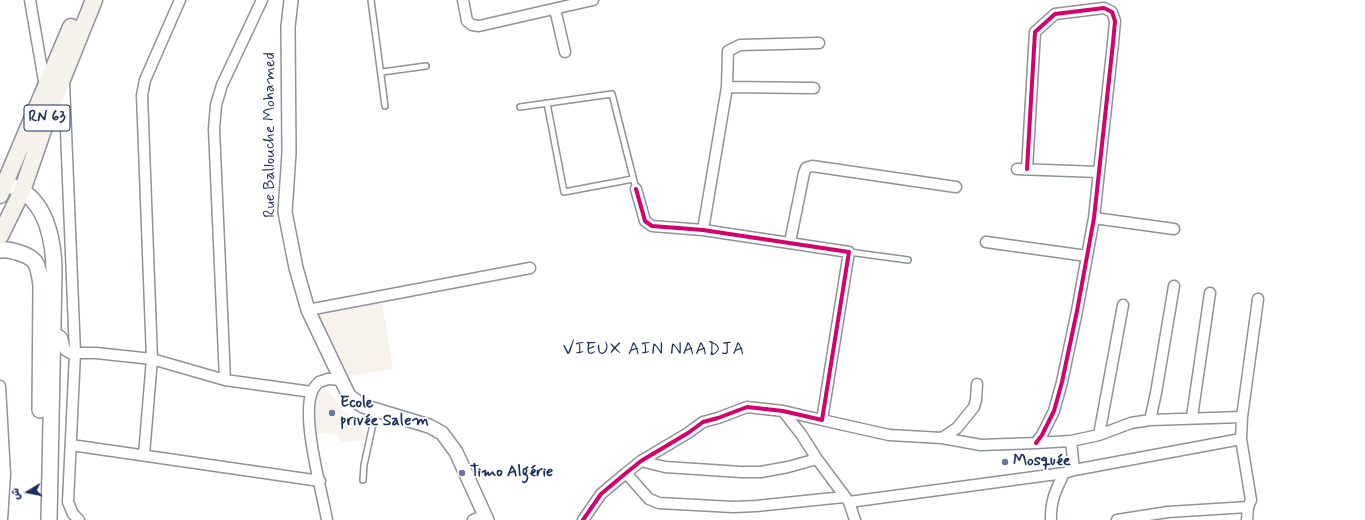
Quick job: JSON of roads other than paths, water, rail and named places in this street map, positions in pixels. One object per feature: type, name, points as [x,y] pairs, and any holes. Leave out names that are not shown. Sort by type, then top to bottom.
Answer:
[{"type":"main road","name":"RN 63","points":[[2,189],[82,0]]},
{"type":"main road","name":"RN 63","points":[[0,236],[22,191],[51,107],[94,0]]},
{"type":"main road","points":[[2,189],[22,191],[34,202],[45,221],[51,239],[54,265],[49,520]]},
{"type":"main road","points":[[0,250],[5,249],[18,252],[35,262],[41,286],[40,520]]},
{"type":"street","points":[[30,0],[45,89]]},
{"type":"street","points":[[144,456],[152,359],[142,95],[145,80],[180,0]]},
{"type":"street","points":[[225,380],[214,129],[215,113],[222,85],[262,0]]},
{"type":"street","name":"Rue Ballouche Mohamed","points":[[291,0],[288,27],[289,153],[285,212],[296,268],[308,310],[349,396],[363,406],[429,426],[442,433],[456,452],[482,518]]},
{"type":"street","points":[[463,0],[468,21],[472,26],[479,26],[593,0]]},
{"type":"street","points":[[1027,169],[1035,32],[1055,14],[1104,8],[1112,12],[1115,21],[1094,218],[1062,382],[1054,411],[1042,435],[1036,443]]},
{"type":"street","points":[[555,9],[565,52]]},
{"type":"street","points":[[703,230],[727,87],[728,51],[740,45],[819,43]]},
{"type":"street","points":[[64,74],[75,353],[68,502],[73,514],[79,520]]},
{"type":"street","points":[[727,87],[814,88]]},
{"type":"street","points":[[790,242],[804,173],[806,168],[812,166],[956,187]]},
{"type":"street","points":[[1017,169],[1098,172]]},
{"type":"street","points":[[634,184],[645,221],[652,226],[703,230],[849,252],[822,420]]},
{"type":"street","points":[[1094,218],[1174,229]]},
{"type":"street","points":[[986,242],[1087,256]]},
{"type":"street","points":[[308,310],[530,268]]},
{"type":"street","points":[[1150,420],[1174,286]]},
{"type":"street","points":[[1192,418],[1210,293]]},
{"type":"street","points":[[1247,520],[1248,507],[1251,500],[1241,439],[1242,417],[1258,299]]},
{"type":"street","points":[[1099,435],[1123,305]]},
{"type":"street","points":[[53,333],[59,334],[62,337],[64,350],[67,352],[96,352],[152,359],[225,380],[312,392]]},
{"type":"street","points":[[327,520],[314,453],[310,403],[312,392],[319,382],[328,379],[342,380]]},
{"type":"street","points":[[942,438],[957,428],[974,407],[977,384]]},
{"type":"street","points":[[0,386],[2,520]]},
{"type":"street","points":[[583,520],[601,494],[641,461],[688,433],[702,422],[718,418],[747,407],[783,411],[889,435],[942,438],[981,445],[1071,441],[1099,435],[1131,423],[1150,420],[1242,417]]},
{"type":"street","points":[[783,411],[801,434],[846,500],[855,520]]},
{"type":"street","points":[[626,473],[649,498],[659,503],[733,507],[756,506],[846,500],[1064,473],[1241,439]]},
{"type":"street","points":[[1071,441],[1074,470]]},
{"type":"street","points":[[71,445],[320,481]]},
{"type":"street","points":[[641,461],[665,466],[741,472],[761,472],[788,467],[817,459]]},
{"type":"street","points":[[1051,520],[1050,507],[1064,473]]},
{"type":"street","points":[[1117,520],[1168,512],[1248,507]]},
{"type":"lane","points":[[371,0],[382,72],[385,106]]},
{"type":"lane","points":[[382,72],[426,66]]},
{"type":"lane","points":[[520,107],[547,103],[612,94],[634,184],[564,192],[547,103]]},
{"type":"lane","points":[[849,252],[908,260]]},
{"type":"lane","points":[[363,480],[364,465],[376,410]]},
{"type":"place","name":"Ecole privée Salem","points":[[332,413]]},
{"type":"place","name":"Mosquée","points":[[1005,462]]},
{"type":"place","name":"Timo Algérie","points":[[462,473]]},
{"type":"district","name":"VIEUX AIN NAADJA","points":[[654,350]]}]
